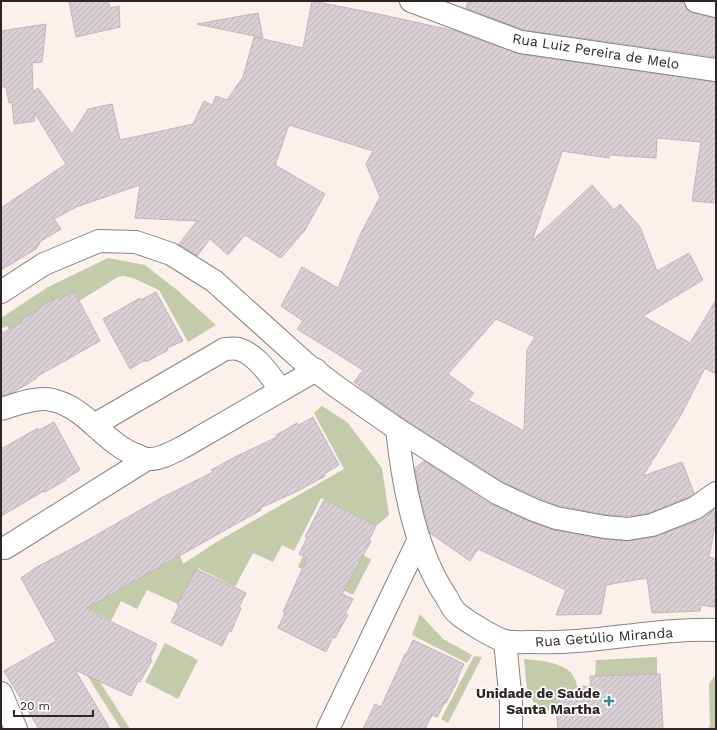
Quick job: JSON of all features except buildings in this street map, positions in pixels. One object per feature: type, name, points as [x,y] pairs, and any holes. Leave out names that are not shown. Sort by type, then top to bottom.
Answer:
[{"type":"street","name":"Rua Luiz Pereira de Melo","points":[[411,1],[521,42],[716,70]]},
{"type":"street","points":[[696,1],[716,6]]},
{"type":"street","points":[[1,292],[44,264],[99,241],[136,242],[170,254],[214,281],[271,333],[337,387],[397,429],[497,493],[534,510],[556,518],[605,527],[628,529],[652,525],[695,508],[716,493]]},
{"type":"street","points":[[94,425],[225,349],[238,349],[251,355],[281,390]]},
{"type":"street","points":[[5,548],[147,459],[165,456],[185,446],[316,370]]},
{"type":"street","points":[[1,409],[30,401],[51,399],[67,404],[81,414],[111,441],[130,453],[147,459]]},
{"type":"street","name":"Rua Getúlio Miranda","points":[[397,429],[400,460],[408,498],[419,539],[436,582],[457,613],[477,627],[505,641],[556,642],[649,633],[716,630]]},
{"type":"street","points":[[328,729],[419,539]]},
{"type":"street","points":[[505,641],[511,702],[511,729]]},
{"type":"street","points":[[1,693],[16,729]]},
{"type":"green space","points":[[108,258],[145,265],[177,290],[216,325],[188,342],[159,290],[133,278],[123,276],[118,277],[79,301],[76,293],[24,321],[34,372],[7,326],[1,329],[1,318],[48,287]]},
{"type":"green space","points":[[322,406],[347,422],[382,468],[389,515],[376,526],[321,498],[294,551],[282,545],[273,562],[253,553],[235,587],[198,568],[178,604],[147,590],[137,609],[121,601],[111,621],[85,608],[180,555],[183,564],[218,541],[344,469],[314,413]]},
{"type":"green space","points":[[362,554],[371,560],[353,595],[298,567],[303,556]]},
{"type":"green space","points":[[420,614],[443,639],[472,655],[467,663],[412,635]]},
{"type":"green space","points":[[165,643],[198,660],[178,699],[145,682]]},
{"type":"green space","points":[[474,656],[482,657],[448,723],[441,719]]},
{"type":"green space","points":[[657,657],[657,674],[595,676],[596,660]]},
{"type":"green space","points":[[524,659],[557,664],[571,672],[577,687],[551,711],[542,708],[535,704],[528,691]]},
{"type":"green space","points":[[86,674],[100,682],[130,729],[121,729]]},
{"type":"green space","points":[[716,674],[716,729],[708,729],[710,725],[709,684]]},
{"type":"place","name":"Unidade de Saúde Santa Martha","points":[[609,701]]}]
